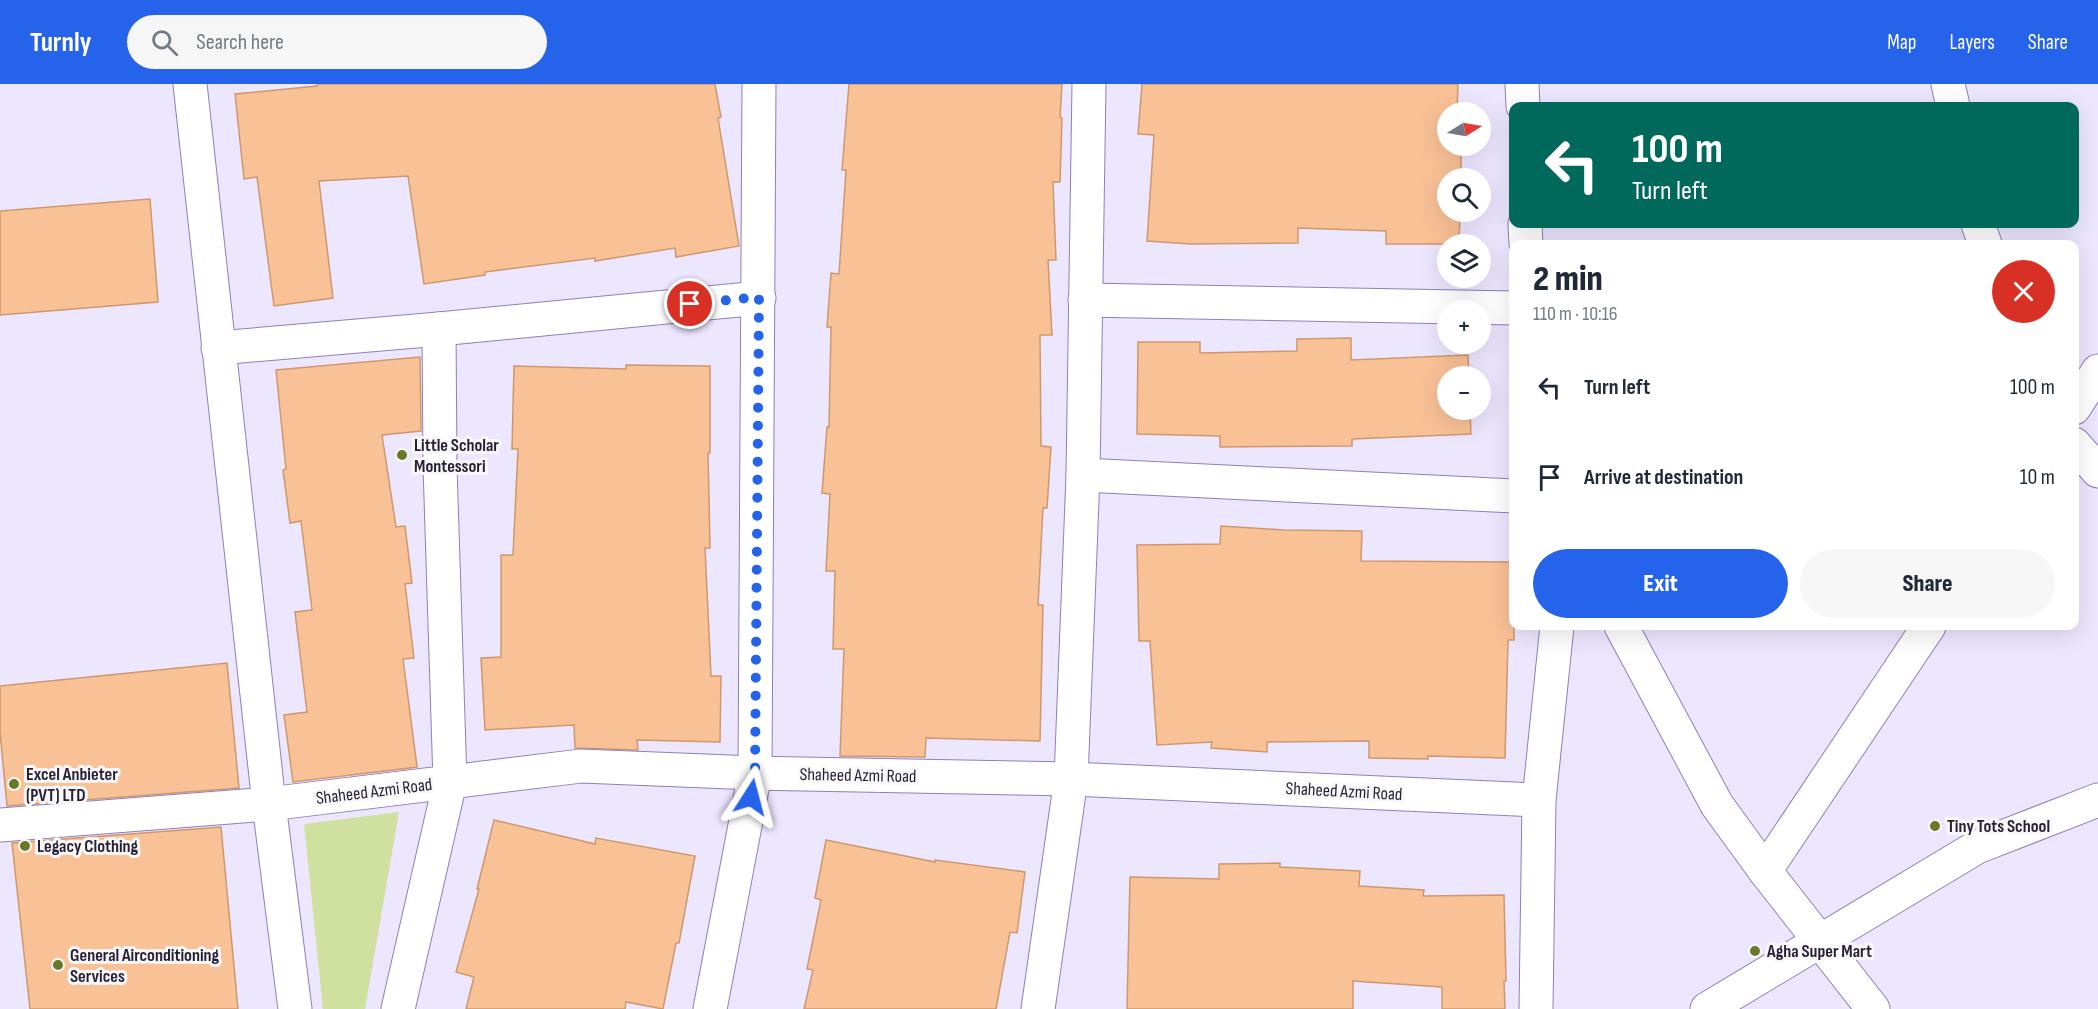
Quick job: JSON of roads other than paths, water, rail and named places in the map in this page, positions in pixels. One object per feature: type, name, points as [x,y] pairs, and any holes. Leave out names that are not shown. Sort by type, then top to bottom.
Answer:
[{"type":"street","points":[[190,84],[269,804],[295,1009]]},
{"type":"street","points":[[711,1009],[755,774],[759,84]]},
{"type":"street","points":[[1038,1009],[1071,779],[1083,476],[1089,84]]},
{"type":"street","points":[[1522,84],[1522,102]]},
{"type":"street","points":[[1948,84],[1952,102]]},
{"type":"street","points":[[218,348],[439,329],[759,297]]},
{"type":"street","points":[[1085,300],[1509,308]]},
{"type":"street","points":[[398,1009],[450,782],[440,466],[439,329]]},
{"type":"street","points":[[2079,400],[2098,371]]},
{"type":"street","points":[[2079,450],[2098,471]]},
{"type":"street","points":[[1083,476],[1509,496]]},
{"type":"street","points":[[1536,1009],[1539,800],[1557,630]]},
{"type":"street","points":[[1623,630],[1717,806],[1873,1009]]},
{"type":"street","points":[[1765,871],[1926,630]]},
{"type":"street","name":"Shaheed Azmi Road","points":[[0,825],[269,804],[581,766],[755,774],[1071,779],[1539,800]]},
{"type":"street","points":[[1707,1009],[1977,847],[2098,800]]},
{"type":"place","name":"Little Scholar Montessori","points":[[402,455]]},
{"type":"place","name":"Excel Anbieter (PVT) LTD","points":[[14,784]]},
{"type":"place","name":"Tiny Tots School","points":[[1935,826]]},
{"type":"place","name":"Legacy Clothing","points":[[25,846]]},
{"type":"place","name":"Agha Super Mart","points":[[1755,951]]},
{"type":"place","name":"General Airconditioning Services","points":[[58,965]]}]
